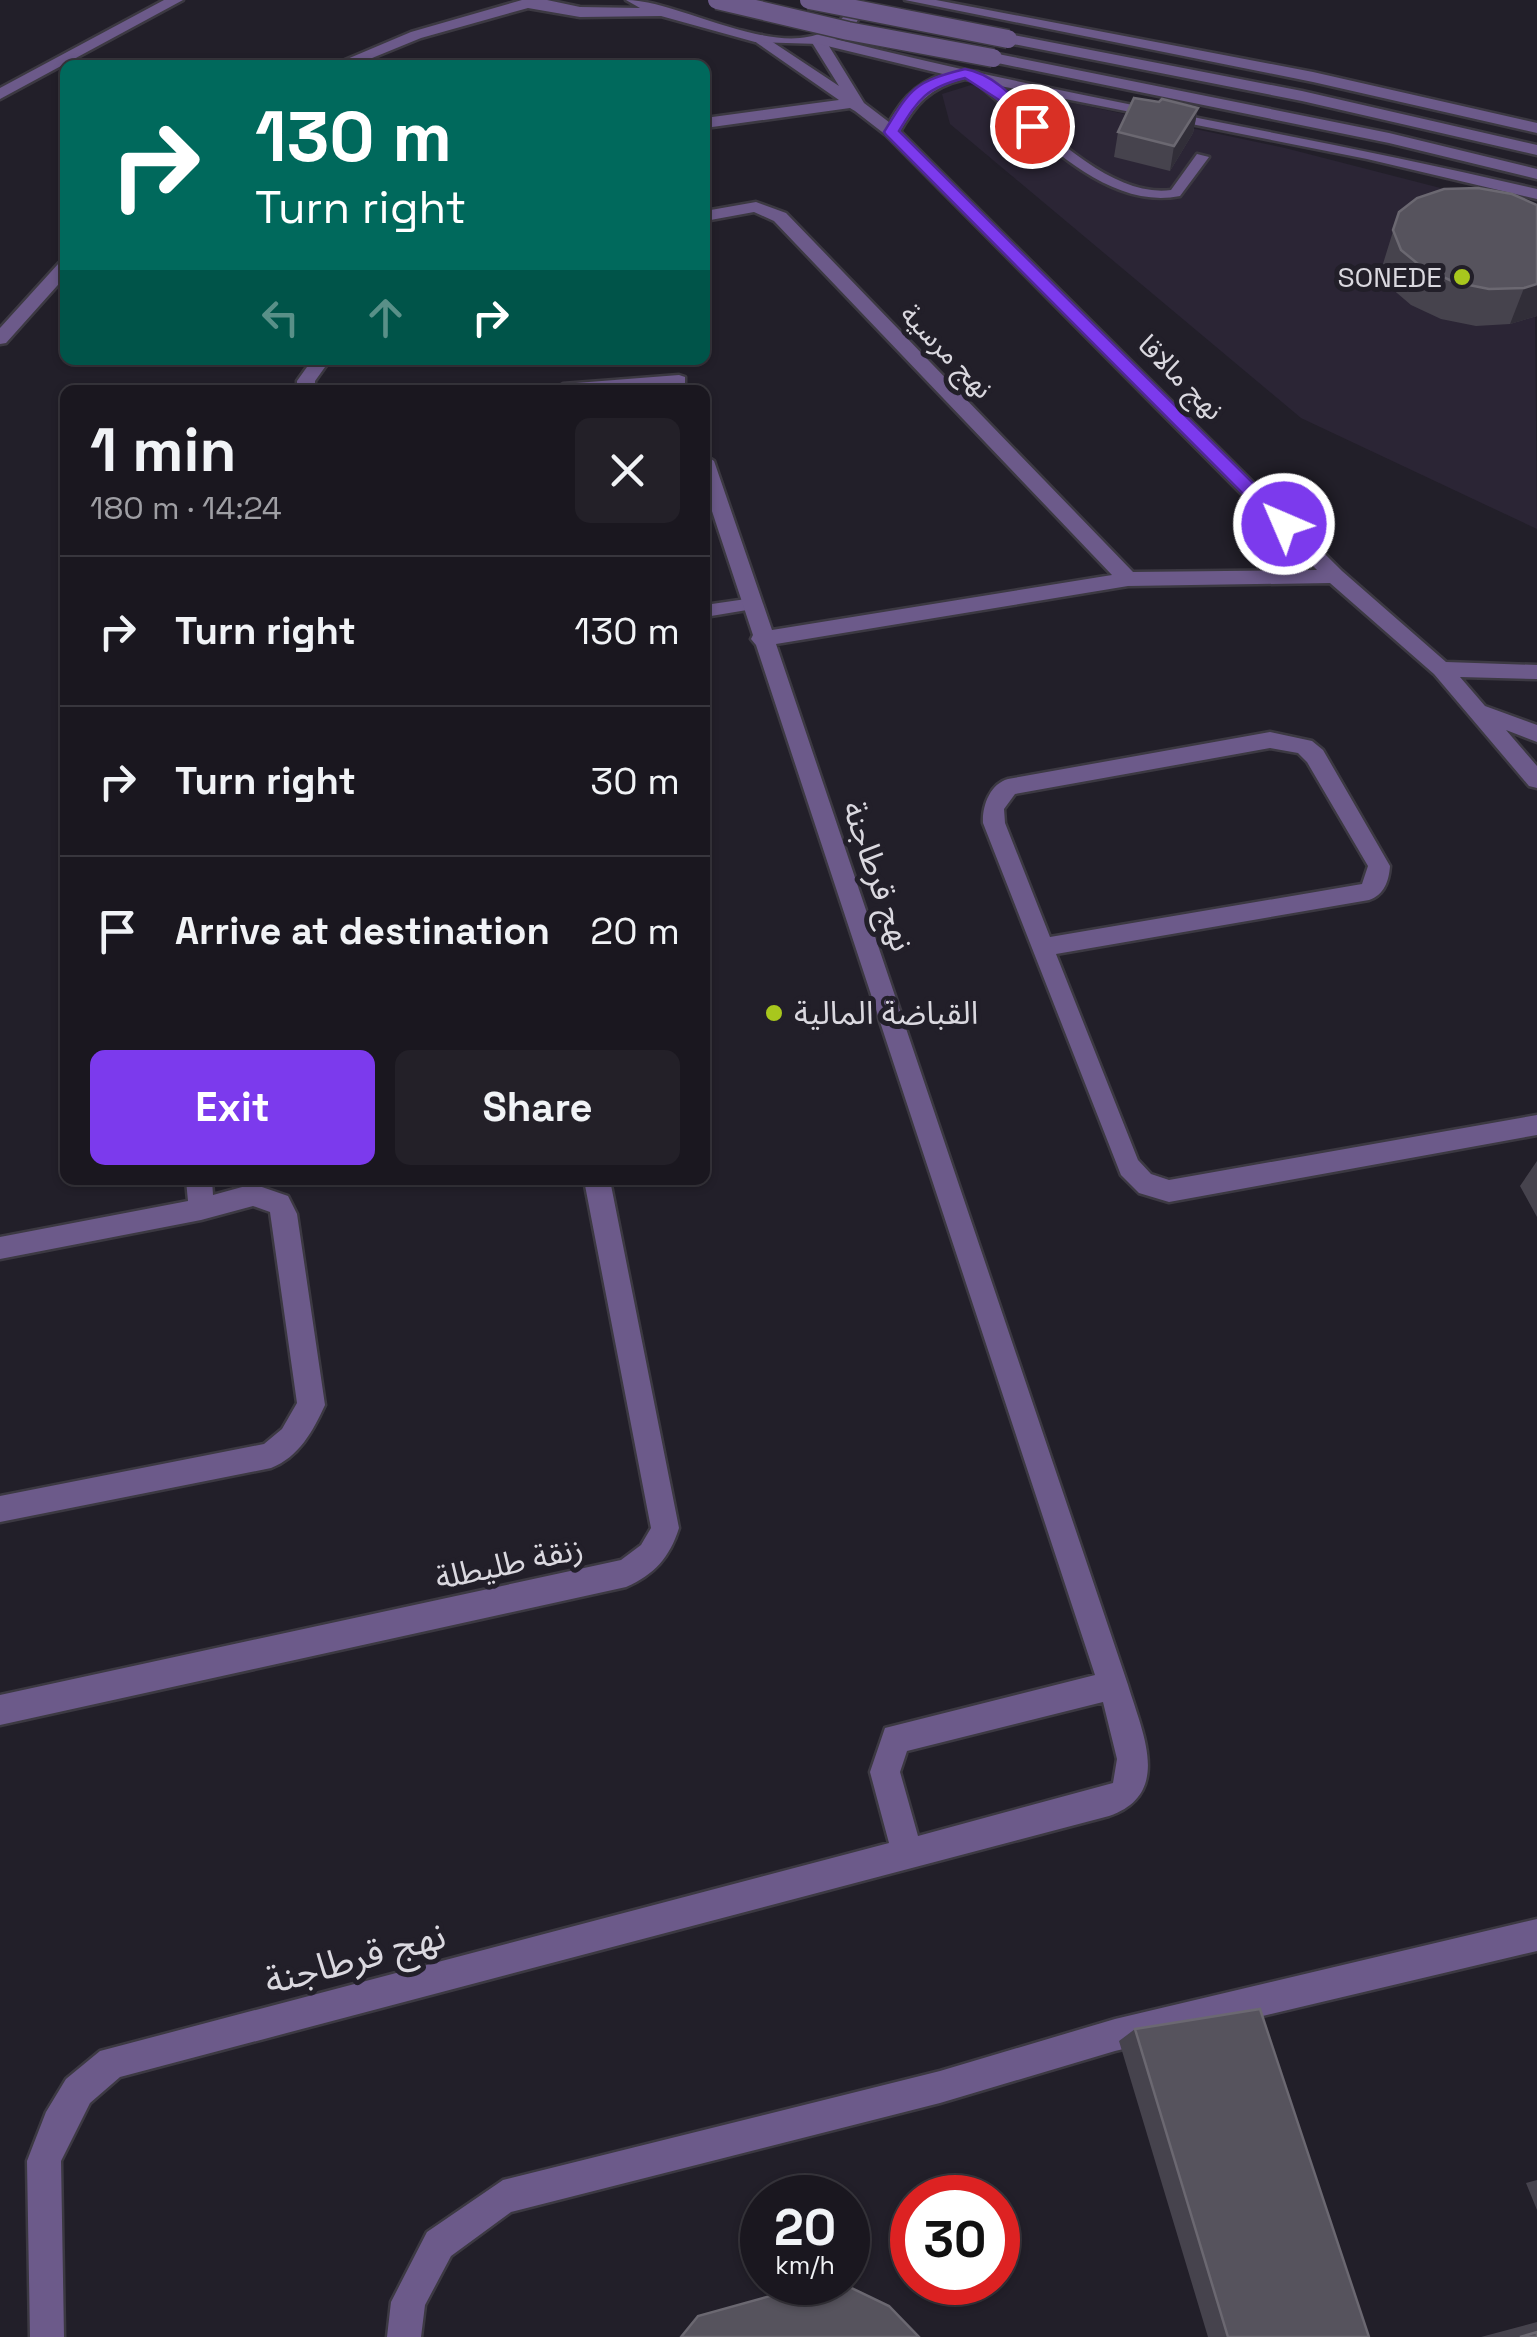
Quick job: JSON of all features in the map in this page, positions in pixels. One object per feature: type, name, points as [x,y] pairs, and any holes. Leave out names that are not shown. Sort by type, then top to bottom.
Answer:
[{"type":"street","points":[[63,60],[175,0]]},
{"type":"street","points":[[634,0],[762,40],[820,40],[969,74],[1351,150],[1537,194]]},
{"type":"street","points":[[717,0],[848,31],[1389,138],[1537,174]]},
{"type":"street","points":[[810,0],[1302,96],[1537,150]]},
{"type":"street","points":[[820,40],[847,28],[857,9],[853,0]]},
{"type":"street","points":[[913,0],[1274,69],[1537,128]]},
{"type":"street","points":[[354,60],[416,35],[529,1],[608,14],[666,12]]},
{"type":"street","name":"نهج مالاقا","points":[[762,40],[800,70],[857,102],[892,132],[1335,576],[1441,668],[1537,780]]},
{"type":"street","points":[[710,122],[857,102],[820,40]]},
{"type":"street","points":[[0,94],[60,62]]},
{"type":"street","points":[[892,132],[915,93],[937,81],[969,74]]},
{"type":"street","name":"نهج مرسية","points":[[710,215],[756,208],[771,210],[1128,579]]},
{"type":"street","points":[[0,340],[60,273]]},
{"type":"street","points":[[710,476],[761,638],[1128,579],[1335,576]]},
{"type":"street","name":"نهج قرطاجنة","points":[[48,2337],[44,2161],[58,2124],[78,2090],[112,2064],[1124,1794],[1133,1783],[1134,1762],[1113,1685],[761,638]]},
{"type":"street","points":[[1441,668],[1537,672]]},
{"type":"street","points":[[1479,710],[1537,734]]},
{"type":"street","points":[[1042,948],[1369,891],[1378,879],[1379,866],[1315,756],[1304,746],[1270,740],[1008,787],[997,798],[994,823],[1042,948],[1124,1161],[1148,1188],[1168,1191],[1537,1125]]},
{"type":"street","points":[[199,1185],[201,1209]]},
{"type":"street","name":"زنقة طليطلة","points":[[0,1710],[626,1573],[648,1560],[661,1545],[665,1528],[598,1185]]},
{"type":"street","points":[[0,1248],[253,1196],[279,1204],[284,1214],[311,1405],[292,1438],[272,1455],[0,1509]]},
{"type":"street","points":[[907,1853],[885,1772],[896,1740],[1113,1685]]},
{"type":"street","points":[[404,2337],[408,2302],[439,2244],[502,2197],[940,2087],[1115,2035],[1537,1935]]},
{"type":"lane","points":[[969,74],[1008,99],[1054,145],[1146,196],[1175,193],[1202,157]]},
{"type":"lane","points":[[710,610],[752,604]]},
{"type":"shaded area","name":"SONEDE","points":[[971,85],[1285,148],[1534,212],[1537,529],[1301,418],[950,124],[942,94]]},
{"type":"building","points":[[1134,98],[1159,102],[1162,99],[1198,108],[1174,146],[1118,132]]},
{"type":"building","points":[[1478,188],[1512,194],[1537,205],[1537,284],[1489,289],[1454,282],[1423,268],[1401,250],[1393,230],[1399,212],[1417,198],[1444,189]]},
{"type":"building","points":[[1260,2009],[1369,2337],[1228,2337],[1135,2029]]},
{"type":"building","points":[[870,2297],[889,2306],[919,2337],[681,2337],[698,2316],[740,2304],[870,2305]]},
{"type":"place","name":"SONEDE","points":[[1462,277]]},
{"type":"place","name":"القباضة المالية","points":[[774,1013]]},
{"type":"route","points":[[1032,126],[992,86],[965,74],[950,76],[915,93],[902,108],[892,132],[1284,524]]}]
